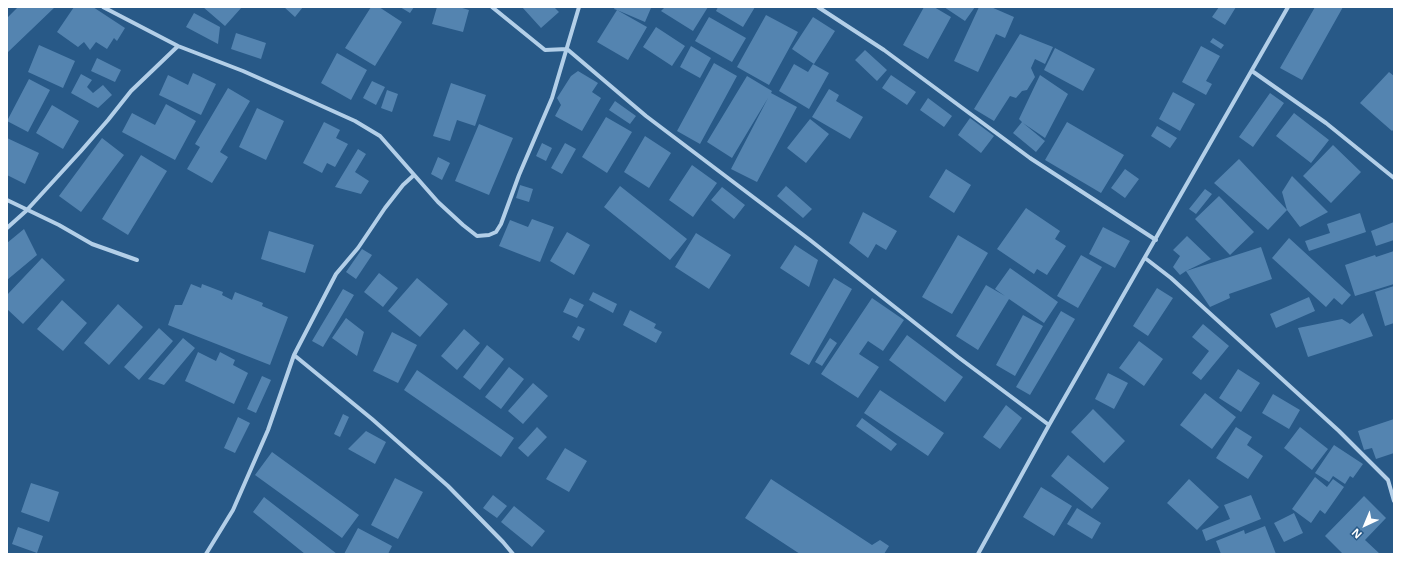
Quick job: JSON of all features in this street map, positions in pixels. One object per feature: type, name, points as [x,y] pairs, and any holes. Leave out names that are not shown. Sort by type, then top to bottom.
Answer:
[{"type":"street","points":[[103,7],[178,46],[243,71],[355,121],[380,136],[438,202],[477,236],[489,235],[496,232],[501,224],[519,175],[552,98],[579,7]]},
{"type":"street","points":[[492,7],[545,50],[567,49],[646,116],[810,240],[958,358],[1049,425]]},
{"type":"street","points":[[818,7],[884,50],[1030,158],[1156,240]]},
{"type":"street","points":[[978,554],[1049,425],[1288,7]]},
{"type":"street","points":[[7,228],[26,211],[108,120],[131,91],[178,46]]},
{"type":"street","points":[[1252,71],[1326,123],[1394,178]]},
{"type":"street","points":[[206,554],[233,510],[268,430],[294,355],[336,274],[358,248],[403,185],[414,175]]},
{"type":"street","points":[[7,200],[26,211],[59,225],[92,244],[138,260]]},
{"type":"street","points":[[1145,258],[1177,283],[1339,430],[1388,480],[1394,500]]},
{"type":"street","points":[[294,355],[372,419],[448,486],[504,542],[513,554]]},
{"type":"building","points":[[18,7],[55,7],[7,53],[7,18]]},
{"type":"building","points":[[74,7],[93,7],[125,28],[117,41],[114,38],[107,49],[96,42],[90,50],[84,42],[78,47],[57,32]]},
{"type":"building","points":[[203,7],[242,7],[225,26]]},
{"type":"building","points":[[284,7],[303,7],[295,17]]},
{"type":"building","points":[[371,7],[379,7],[402,22],[375,66],[345,48]]},
{"type":"building","points":[[400,7],[414,7],[410,13]]},
{"type":"building","points":[[437,7],[459,7],[469,10],[463,32],[432,24]]},
{"type":"building","points":[[522,7],[554,7],[559,12],[541,28]]},
{"type":"building","points":[[615,7],[651,8],[645,22],[614,9]]},
{"type":"building","points":[[665,7],[708,7],[693,31],[661,11]]},
{"type":"building","points":[[718,7],[755,7],[743,27],[716,11]]},
{"type":"building","points":[[924,7],[934,7],[951,17],[928,59],[903,45]]},
{"type":"building","points":[[944,7],[975,7],[965,21]]},
{"type":"building","points":[[979,7],[991,7],[1014,17],[1005,38],[996,34],[978,72],[954,61]]},
{"type":"building","points":[[1219,7],[1236,7],[1225,25],[1212,17]]},
{"type":"building","points":[[1315,7],[1343,7],[1302,80],[1280,68]]},
{"type":"building","points":[[617,10],[647,27],[628,60],[597,42]]},
{"type":"building","points":[[194,13],[220,27],[218,44],[186,27]]},
{"type":"building","points":[[766,15],[798,32],[769,85],[737,67]]},
{"type":"building","points":[[709,17],[746,38],[732,62],[695,41]]},
{"type":"building","points":[[813,17],[835,31],[814,64],[792,49]]},
{"type":"building","points":[[656,27],[685,46],[672,66],[643,47]]},
{"type":"building","points":[[236,33],[266,43],[261,59],[231,49]]},
{"type":"building","points":[[1020,34],[1053,47],[1045,64],[1035,59],[1031,68],[1035,77],[1027,90],[1022,91],[1016,98],[1010,96],[994,121],[974,109]]},
{"type":"building","points":[[1213,38],[1224,45],[1221,49],[1210,42]]},
{"type":"building","points":[[39,45],[75,61],[63,88],[28,72]]},
{"type":"building","points":[[691,46],[711,58],[700,78],[680,67]]},
{"type":"building","points":[[1201,46],[1220,56],[1206,81],[1212,84],[1206,95],[1182,82]]},
{"type":"building","points":[[1055,48],[1095,69],[1083,91],[1044,70]]},
{"type":"building","points":[[865,50],[887,70],[877,81],[855,60]]},
{"type":"building","points":[[337,53],[367,70],[351,100],[321,83]]},
{"type":"building","points":[[97,58],[121,70],[115,82],[91,71]]},
{"type":"building","points":[[714,63],[737,76],[700,144],[677,131]]},
{"type":"building","points":[[794,64],[808,72],[813,64],[829,73],[809,109],[779,91]]},
{"type":"building","points":[[578,71],[598,83],[592,92],[601,98],[582,131],[555,116],[561,105],[557,98],[571,76]]},
{"type":"building","points":[[1389,72],[1394,76],[1394,129],[1392,131],[1360,103]]},
{"type":"building","points":[[193,73],[216,84],[201,115],[159,95],[168,75],[188,85]]},
{"type":"building","points":[[81,74],[92,80],[87,87],[93,93],[103,85],[112,95],[98,108],[71,93]]},
{"type":"building","points":[[891,75],[916,92],[907,105],[882,88]]},
{"type":"building","points":[[1040,75],[1068,94],[1045,138],[1023,123],[1045,141],[1036,152],[1013,133],[1022,122],[1019,119]]},
{"type":"building","points":[[747,76],[772,91],[771,93],[797,107],[757,182],[731,169],[768,98],[732,158],[707,142]]},
{"type":"building","points":[[29,79],[50,90],[28,132],[7,121]]},
{"type":"building","points":[[372,81],[385,87],[376,105],[363,98]]},
{"type":"building","points":[[451,83],[486,95],[475,126],[457,120],[450,141],[433,136]]},
{"type":"building","points":[[228,88],[250,101],[220,152],[228,157],[212,183],[187,169],[200,147],[195,144]]},
{"type":"building","points":[[829,89],[839,95],[836,101],[863,117],[850,139],[812,117]]},
{"type":"building","points":[[387,90],[398,94],[392,112],[381,108]]},
{"type":"building","points":[[1173,92],[1195,104],[1180,131],[1159,119]]},
{"type":"building","points":[[1270,93],[1284,103],[1253,147],[1239,137]]},
{"type":"building","points":[[928,98],[952,116],[944,127],[920,110]]},
{"type":"building","points":[[615,101],[636,116],[630,124],[609,110]]},
{"type":"building","points":[[166,104],[196,121],[175,160],[122,132],[132,113],[155,125]]},
{"type":"building","points":[[52,105],[79,121],[63,149],[36,133]]},
{"type":"building","points":[[257,108],[284,121],[266,160],[239,147]]},
{"type":"building","points":[[1294,113],[1329,140],[1311,163],[1276,136]]},
{"type":"building","points":[[606,117],[632,132],[607,173],[582,157]]},
{"type":"building","points":[[970,118],[994,136],[981,153],[958,135]]},
{"type":"building","points":[[810,119],[829,134],[806,163],[787,148]]},
{"type":"building","points":[[324,122],[340,130],[336,138],[348,144],[335,167],[327,163],[322,173],[303,163]]},
{"type":"building","points":[[1067,122],[1124,155],[1101,193],[1045,160]]},
{"type":"building","points":[[479,124],[513,138],[489,195],[455,181]]},
{"type":"building","points":[[1157,126],[1177,138],[1170,148],[1151,136]]},
{"type":"building","points":[[645,136],[671,153],[649,188],[624,172]]},
{"type":"building","points":[[7,138],[39,153],[25,184],[7,175]]},
{"type":"building","points":[[102,138],[124,155],[81,212],[59,196]]},
{"type":"building","points":[[542,143],[552,148],[546,161],[536,156]]},
{"type":"building","points":[[565,143],[576,149],[562,174],[551,168]]},
{"type":"building","points":[[1333,145],[1361,172],[1331,203],[1303,176]]},
{"type":"building","points":[[358,149],[366,154],[355,172],[369,181],[361,194],[335,187]]},
{"type":"building","points":[[141,155],[167,171],[128,235],[102,219]]},
{"type":"building","points":[[438,157],[450,163],[442,180],[431,174]]},
{"type":"building","points":[[1239,159],[1287,210],[1268,230],[1214,183]]},
{"type":"building","points":[[692,165],[717,183],[693,217],[669,200]]},
{"type":"building","points":[[946,169],[971,185],[954,213],[929,197]]},
{"type":"building","points":[[1125,169],[1139,179],[1125,198],[1111,188]]},
{"type":"building","points":[[1292,176],[1328,212],[1300,227],[1287,210],[1282,192]]},
{"type":"building","points":[[520,185],[533,189],[529,202],[516,198]]},
{"type":"building","points":[[620,186],[687,239],[670,260],[604,207]]},
{"type":"building","points":[[786,186],[812,209],[803,218],[777,196]]},
{"type":"building","points":[[722,187],[745,205],[734,219],[711,200]]},
{"type":"building","points":[[1205,189],[1212,194],[1196,214],[1189,209]]},
{"type":"building","points":[[1219,196],[1254,232],[1230,255],[1195,219]]},
{"type":"building","points":[[1026,208],[1060,231],[1055,239],[1066,246],[1047,275],[1037,269],[1034,274],[997,249]]},
{"type":"building","points":[[863,212],[897,231],[886,250],[876,244],[868,258],[849,243]]},
{"type":"building","points":[[1360,213],[1366,232],[1309,251],[1305,241],[1330,233],[1327,224]]},
{"type":"building","points":[[532,219],[554,227],[540,262],[499,246],[510,220],[528,227]]},
{"type":"building","points":[[1394,222],[1394,240],[1376,246],[1371,231]]},
{"type":"building","points":[[1103,227],[1130,241],[1115,268],[1089,254]]},
{"type":"building","points":[[24,229],[37,255],[7,280],[7,243]]},
{"type":"building","points":[[269,231],[314,245],[305,273],[261,259]]},
{"type":"building","points":[[567,232],[590,245],[574,275],[550,261]]},
{"type":"building","points":[[696,233],[731,255],[709,289],[675,267]]},
{"type":"building","points":[[958,235],[988,253],[952,314],[922,297]]},
{"type":"building","points":[[1187,236],[1211,259],[1180,275],[1173,267],[1180,256],[1173,250]]},
{"type":"building","points":[[1289,238],[1351,295],[1342,305],[1334,298],[1326,307],[1272,258]]},
{"type":"building","points":[[795,245],[818,260],[809,287],[780,268]]},
{"type":"building","points":[[1261,247],[1272,279],[1229,294],[1230,298],[1210,307],[1186,271]]},
{"type":"building","points":[[362,249],[372,255],[356,279],[346,272]]},
{"type":"building","points":[[1394,251],[1394,284],[1355,296],[1345,265],[1375,255],[1376,257]]},
{"type":"building","points":[[1081,255],[1102,267],[1078,308],[1057,296]]},
{"type":"building","points":[[42,258],[65,280],[23,324],[7,309],[7,295]]},
{"type":"building","points":[[1010,268],[1058,302],[1044,323],[1009,299],[978,350],[956,336],[986,285],[1005,296],[995,289]]},
{"type":"building","points":[[379,273],[398,288],[383,307],[364,292]]},
{"type":"building","points":[[417,278],[448,304],[420,337],[388,311]]},
{"type":"building","points":[[834,278],[852,289],[809,365],[790,354]]},
{"type":"building","points":[[191,284],[201,288],[202,284],[223,292],[222,295],[232,300],[235,292],[263,303],[262,306],[288,317],[270,365],[168,325],[175,305],[182,305]]},
{"type":"building","points":[[1394,286],[1394,323],[1385,326],[1375,292]]},
{"type":"building","points":[[1157,288],[1173,298],[1148,336],[1133,326]]},
{"type":"building","points":[[343,289],[354,295],[323,347],[312,341]]},
{"type":"building","points":[[593,292],[617,304],[613,313],[589,300]]},
{"type":"building","points":[[1309,297],[1315,311],[1276,328],[1270,314]]},
{"type":"building","points":[[570,298],[584,305],[577,318],[563,312]]},
{"type":"building","points":[[872,298],[904,320],[883,351],[868,341],[859,354],[879,367],[858,398],[821,374]]},
{"type":"building","points":[[62,300],[87,323],[63,351],[37,329]]},
{"type":"building","points":[[118,304],[143,327],[109,365],[84,343]]},
{"type":"building","points":[[630,310],[656,324],[654,328],[662,332],[656,343],[623,325]]},
{"type":"building","points":[[1061,311],[1075,319],[1030,395],[1016,387]]},
{"type":"building","points":[[1363,313],[1373,336],[1308,357],[1298,328],[1342,319],[1350,324]]},
{"type":"building","points":[[1023,315],[1043,326],[1015,376],[996,365]]},
{"type":"building","points":[[346,318],[364,332],[357,356],[332,338]]},
{"type":"building","points":[[1203,324],[1229,346],[1201,380],[1192,373],[1209,351],[1192,337]]},
{"type":"building","points":[[578,326],[585,329],[579,341],[572,337]]},
{"type":"building","points":[[159,328],[173,341],[139,380],[124,367]]},
{"type":"building","points":[[464,329],[480,343],[457,370],[441,356]]},
{"type":"building","points":[[392,332],[417,345],[398,383],[373,371]]},
{"type":"building","points":[[907,335],[963,377],[945,402],[889,360]]},
{"type":"building","points":[[183,338],[195,348],[164,385],[148,379]]},
{"type":"building","points":[[830,338],[837,343],[822,366],[815,362]]},
{"type":"building","points":[[1139,341],[1163,359],[1144,386],[1119,368]]},
{"type":"building","points":[[487,345],[504,359],[480,390],[463,377]]},
{"type":"building","points":[[198,352],[216,361],[220,352],[235,360],[233,365],[248,373],[234,404],[185,381]]},
{"type":"building","points":[[509,367],[524,379],[501,409],[485,397]]},
{"type":"building","points":[[1238,369],[1260,383],[1241,412],[1219,398]]},
{"type":"building","points":[[417,370],[514,438],[501,457],[404,390]]},
{"type":"building","points":[[1108,373],[1128,383],[1114,409],[1095,399]]},
{"type":"building","points":[[262,376],[271,380],[256,413],[247,409]]},
{"type":"building","points":[[533,383],[548,396],[523,424],[508,411]]},
{"type":"building","points":[[880,390],[944,433],[928,456],[864,413]]},
{"type":"building","points":[[1205,393],[1236,417],[1212,449],[1180,425]]},
{"type":"building","points":[[1273,394],[1300,410],[1289,429],[1262,413]]},
{"type":"building","points":[[1006,405],[1022,418],[1000,449],[983,437]]},
{"type":"building","points":[[1093,409],[1125,441],[1104,463],[1071,432]]},
{"type":"building","points":[[343,414],[349,417],[340,437],[334,434]]},
{"type":"building","points":[[238,417],[250,423],[235,453],[224,448]]},
{"type":"building","points":[[862,418],[897,444],[891,451],[856,426]]},
{"type":"building","points":[[1394,419],[1394,453],[1376,459],[1372,448],[1364,450],[1358,431]]},
{"type":"building","points":[[537,427],[547,437],[528,457],[518,448]]},
{"type":"building","points":[[1236,427],[1252,437],[1247,445],[1263,456],[1248,479],[1216,458]]},
{"type":"building","points":[[1300,427],[1328,449],[1312,470],[1284,448]]},
{"type":"building","points":[[366,431],[386,442],[375,464],[348,449]]},
{"type":"building","points":[[1334,445],[1363,464],[1353,478],[1350,476],[1345,484],[1333,476],[1329,482],[1315,473]]},
{"type":"building","points":[[565,448],[587,461],[569,492],[546,479]]},
{"type":"building","points":[[272,452],[359,515],[342,538],[255,475]]},
{"type":"building","points":[[1068,455],[1109,488],[1092,509],[1051,476]]},
{"type":"building","points":[[1315,477],[1327,487],[1333,479],[1344,487],[1325,514],[1320,510],[1311,523],[1292,509]]},
{"type":"building","points":[[395,478],[423,492],[398,539],[371,525]]},
{"type":"building","points":[[771,479],[872,545],[880,540],[889,546],[884,554],[800,554],[745,518]]},
{"type":"building","points":[[1189,479],[1219,507],[1197,530],[1167,503]]},
{"type":"building","points":[[31,483],[59,492],[49,522],[21,512]]},
{"type":"building","points":[[1041,487],[1072,506],[1054,536],[1023,517]]},
{"type":"building","points":[[493,495],[507,506],[497,518],[483,508]]},
{"type":"building","points":[[1251,495],[1261,519],[1206,541],[1202,530],[1230,519],[1224,505]]},
{"type":"building","points":[[1364,496],[1386,518],[1365,540],[1380,554],[1343,554],[1325,536]]},
{"type":"building","points":[[264,497],[337,554],[305,554],[253,512]]},
{"type":"building","points":[[514,506],[545,531],[532,547],[501,522]]},
{"type":"building","points":[[1077,508],[1101,523],[1092,539],[1067,524]]},
{"type":"building","points":[[1294,513],[1303,533],[1284,542],[1274,523]]},
{"type":"building","points":[[1265,526],[1276,554],[1221,554],[1216,541],[1244,530],[1245,534]]},
{"type":"building","points":[[18,527],[43,536],[37,553],[12,544]]},
{"type":"building","points":[[358,528],[392,546],[388,554],[344,554]]}]
